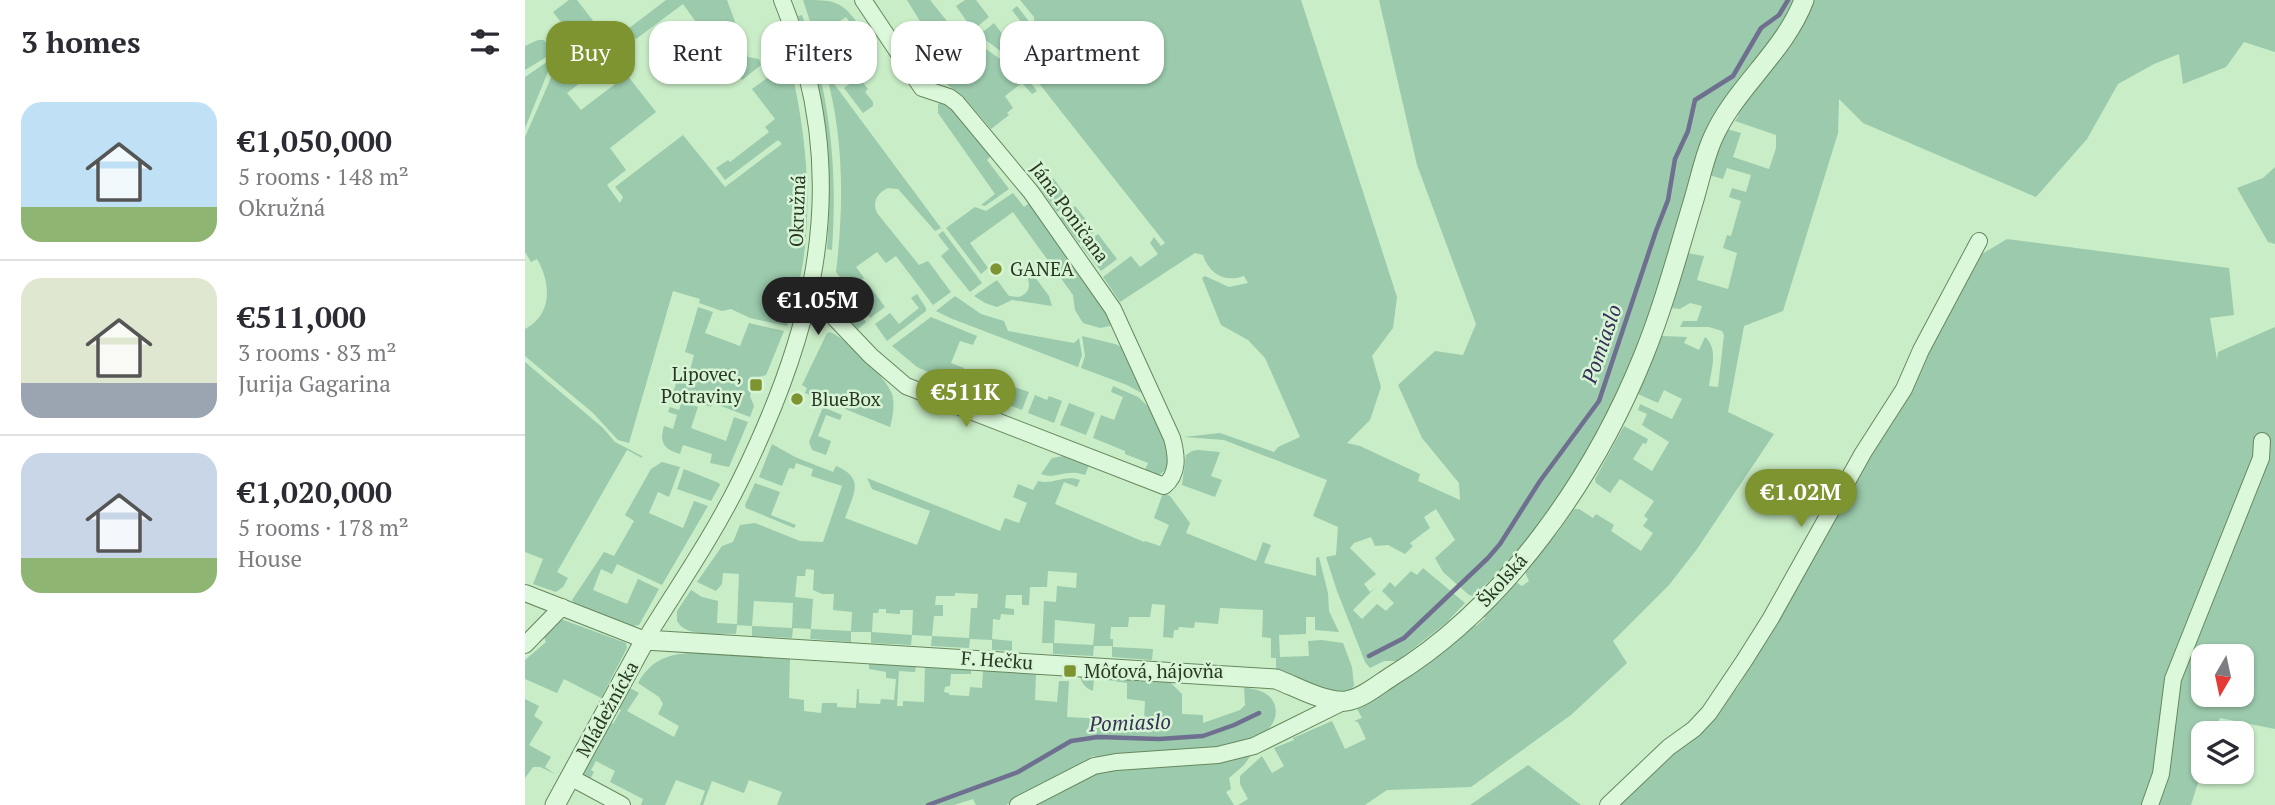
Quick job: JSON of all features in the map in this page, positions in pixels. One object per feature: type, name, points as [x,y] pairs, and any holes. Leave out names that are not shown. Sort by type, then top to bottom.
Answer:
[{"type":"street","name":"Okružná","points":[[645,640],[740,481],[775,401],[810,299],[820,231],[818,140],[806,70],[782,0]]},
{"type":"street","name":"Jána Poničana","points":[[810,299],[828,311],[871,356],[906,386],[1164,486],[1171,481],[1176,466],[1172,438],[1113,309],[1008,163],[957,103],[949,97],[922,88],[863,0]]},
{"type":"street","name":"Školská","points":[[1018,805],[1094,766],[1218,755],[1254,746],[1345,701],[1358,698],[1413,663],[1482,604],[1525,557],[1589,467],[1613,424],[1655,325],[1705,157],[1723,117],[1739,92],[1786,36],[1804,0]]},
{"type":"street","points":[[1608,805],[1669,747],[1694,729],[1709,713],[1744,661],[1863,453],[1904,389],[1921,350],[1979,241]]},
{"type":"street","points":[[2150,805],[2161,774],[2173,679],[2260,458],[2262,441]]},
{"type":"street","points":[[525,593],[645,640]]},
{"type":"street","points":[[525,645],[562,607]]},
{"type":"street","name":"F. Hečku","points":[[645,640],[1276,679],[1325,698],[1345,701]]},
{"type":"street","name":"Mládežnícka","points":[[555,805],[645,640]]},
{"type":"street","name":"Mládežnícka","points":[[570,778],[622,805]]},
{"type":"green space","points":[[569,0],[577,0],[593,21],[560,21],[553,12]]},
{"type":"green space","points":[[666,0],[727,0],[735,21],[695,21],[683,4],[660,21],[649,21],[649,29],[636,39],[635,24]]},
{"type":"green space","points":[[803,0],[835,3],[856,21],[849,21],[846,17],[840,21],[810,21]]},
{"type":"green space","points":[[907,0],[930,0],[947,21],[920,21]]},
{"type":"green space","points":[[965,0],[976,0],[989,17],[984,21],[967,21],[956,6]]},
{"type":"green space","points":[[1020,0],[1301,0],[1397,297],[1393,328],[1372,356],[1381,387],[1370,420],[1347,443],[1360,446],[1420,474],[1418,481],[1460,500],[1459,483],[1422,438],[1398,385],[1435,351],[1463,355],[1476,324],[1417,165],[1379,0],[2275,0],[2275,52],[2244,42],[2226,67],[2183,84],[2179,54],[2118,84],[2087,139],[2036,197],[1863,123],[1839,99],[1838,133],[1783,311],[1744,326],[1728,412],[1774,434],[1697,549],[1669,585],[1613,641],[1627,663],[1571,715],[1471,787],[1387,790],[1365,805],[1238,805],[1248,799],[1240,784],[1240,776],[1262,756],[1272,773],[1284,766],[1274,748],[1294,740],[1293,738],[1332,721],[1345,749],[1366,739],[1358,722],[1354,721],[1362,718],[1356,707],[1429,656],[1433,659],[1455,643],[1452,639],[1472,622],[1476,626],[1485,618],[1481,612],[1516,582],[1522,586],[1529,581],[1525,568],[1558,532],[1574,509],[1579,509],[1593,518],[1596,514],[1614,525],[1611,531],[1641,551],[1653,533],[1643,526],[1648,519],[1644,516],[1654,501],[1620,479],[1610,493],[1596,483],[1595,479],[1624,426],[1648,439],[1633,459],[1652,471],[1669,442],[1642,425],[1647,414],[1638,410],[1640,404],[1672,419],[1682,399],[1664,390],[1658,403],[1638,394],[1662,336],[1687,337],[1684,343],[1699,350],[1705,337],[1713,354],[1709,386],[1718,387],[1724,335],[1722,331],[1709,327],[1680,327],[1683,321],[1697,321],[1702,306],[1690,303],[1680,309],[1670,308],[1687,253],[1704,256],[1697,280],[1728,289],[1737,253],[1723,248],[1727,235],[1731,236],[1741,201],[1729,197],[1732,188],[1746,192],[1751,175],[1727,168],[1723,179],[1709,175],[1715,152],[1727,129],[1741,133],[1733,157],[1769,169],[1776,148],[1776,135],[1735,121],[1739,115],[1735,114],[1738,85],[1675,239],[1638,348],[1573,476],[1510,562],[1473,596],[1469,595],[1443,572],[1435,558],[1455,540],[1436,509],[1424,517],[1430,528],[1410,543],[1413,546],[1405,554],[1388,545],[1375,546],[1371,537],[1354,543],[1350,548],[1376,574],[1364,584],[1370,592],[1377,586],[1353,610],[1362,619],[1377,604],[1386,611],[1394,603],[1382,591],[1390,582],[1395,587],[1411,571],[1417,575],[1423,568],[1465,603],[1446,623],[1397,661],[1384,661],[1370,668],[1365,662],[1326,557],[1336,555],[1338,527],[1313,516],[1327,480],[1224,440],[1184,437],[1220,433],[1274,452],[1278,447],[1300,437],[1265,358],[1248,340],[1221,325],[1202,278],[1205,276],[1229,287],[1248,283],[1244,276],[1230,278],[1219,275],[1209,267],[1203,255],[1195,253],[1120,302],[1103,277],[1131,256],[1140,267],[1158,254],[1150,243],[1154,237],[1161,246],[1165,243],[1040,84],[1164,84],[1164,21],[1034,21],[1034,17]]},
{"type":"green space","points":[[1017,6],[1028,21],[1020,21],[1012,10]]},
{"type":"green space","points":[[994,23],[1000,31],[1000,51],[986,40],[986,29]]},
{"type":"green space","points":[[538,40],[546,43],[546,57],[525,70],[525,46]]},
{"type":"green space","points":[[986,49],[1000,59],[1000,84],[1021,84],[1005,96],[1013,108],[1007,113],[1009,115],[991,129],[964,97],[946,84],[986,84]]},
{"type":"green space","points":[[747,54],[748,57],[759,59],[761,65],[747,76]]},
{"type":"green space","points":[[546,63],[546,77],[525,128],[525,77]]},
{"type":"green space","points":[[761,82],[794,84],[806,165],[806,230],[797,295],[787,326],[750,318],[731,309],[722,311],[699,303],[700,299],[673,291],[629,443],[618,440],[593,413],[525,356],[525,329],[541,315],[545,307],[547,288],[537,259],[531,262],[525,252],[525,137],[548,84],[579,84],[567,93],[581,110],[615,84],[634,84],[656,112],[610,148],[626,170],[607,185],[620,203],[623,197],[615,187],[683,135],[725,187],[782,144],[778,140],[725,180],[716,168],[728,160],[730,162],[769,132],[765,127],[775,119],[752,89]]},
{"type":"green space","points":[[817,84],[821,84],[825,102],[833,160],[832,250],[827,249],[828,161]]},
{"type":"green space","points":[[829,84],[834,84],[941,228],[935,231],[898,189],[888,188],[877,198],[877,213],[919,265],[928,261],[951,292],[933,305],[896,256],[886,263],[877,252],[856,267],[864,278],[849,290],[836,272],[841,172]]},
{"type":"green space","points":[[849,84],[864,84],[868,89],[865,92],[873,106],[863,113],[844,88]]},
{"type":"green space","points":[[1023,84],[1032,84],[1037,91],[1032,94]]},
{"type":"green space","points":[[945,100],[994,153],[987,160],[1009,189],[985,206],[981,205],[995,194],[938,113],[938,104]]},
{"type":"green space","points":[[2275,167],[2275,244],[2268,242],[2237,188],[2263,178]]},
{"type":"green space","points":[[1053,178],[1071,202],[1057,212],[1040,188]]},
{"type":"green space","points":[[1013,193],[1024,207],[1032,201],[1111,317],[1110,326],[1100,328],[1083,323],[1075,310],[1073,295],[1013,212],[970,243],[988,268],[981,274],[946,228],[975,207],[986,211]]},
{"type":"green space","points":[[1075,206],[1095,231],[1079,243],[1060,218]]},
{"type":"green space","points":[[943,231],[982,283],[970,292],[941,256],[949,249],[938,235]]},
{"type":"green space","points":[[1098,234],[1117,259],[1101,271],[1082,247]]},
{"type":"green space","points":[[2007,239],[2229,268],[2234,315],[2210,318],[2217,360],[2218,352],[2275,327],[2275,729],[2254,725],[2254,721],[2220,718],[2219,721],[2191,721],[2191,784],[2198,784],[2191,805],[1618,805],[1738,687],[1870,458],[1982,254]]},
{"type":"green space","points":[[1032,273],[1049,296],[1052,306],[1012,300],[997,307],[974,296],[997,280],[1009,296],[1019,297],[1027,291],[1027,277]]},
{"type":"green space","points":[[869,285],[885,307],[870,318],[854,296]]},
{"type":"green space","points":[[842,290],[866,322],[856,331],[833,297]]},
{"type":"green space","points":[[917,294],[926,311],[887,341],[875,324],[890,313],[899,324],[919,308],[911,298]]},
{"type":"green space","points":[[955,296],[981,314],[1004,321],[1008,331],[1074,343],[1079,338],[1082,355],[1078,367],[936,311]]},
{"type":"green space","points":[[698,307],[713,312],[705,333],[740,346],[749,323],[784,331],[766,375],[756,378],[750,396],[754,406],[750,417],[713,403],[711,407],[673,393],[677,380],[687,382],[694,355],[685,352]]},
{"type":"green space","points":[[931,317],[977,336],[973,345],[960,341],[951,363],[964,368],[958,386],[917,367],[892,346]]},
{"type":"green space","points":[[830,332],[855,350],[889,387],[893,402],[890,427],[805,393],[807,388],[802,385],[827,333]]},
{"type":"green space","points":[[1082,336],[1124,348],[1147,396],[1127,385],[1081,368],[1085,356]]},
{"type":"green space","points":[[525,362],[603,428],[615,442],[642,456],[627,450],[557,572],[568,578],[556,592],[533,584],[543,559],[525,552]]},
{"type":"green space","points":[[970,371],[996,380],[990,398],[964,388]]},
{"type":"green space","points":[[1003,383],[1029,392],[1022,410],[996,400]]},
{"type":"green space","points":[[1113,386],[1138,397],[1151,409],[1170,454],[1167,469],[1159,475],[1145,470],[1148,463],[1093,438],[1101,415],[1114,420],[1123,397],[1111,392]]},
{"type":"green space","points":[[1035,395],[1047,400],[1049,396],[1062,401],[1054,423],[1028,413]]},
{"type":"green space","points":[[682,401],[698,407],[691,428],[726,441],[734,417],[748,422],[729,467],[710,463],[712,454],[683,445],[680,454],[664,444],[664,426],[673,429],[677,415],[668,412],[670,407],[679,410]]},
{"type":"green space","points":[[1069,403],[1095,413],[1086,435],[1060,425]]},
{"type":"green space","points":[[823,407],[842,415],[840,420],[826,415],[818,436],[831,441],[826,455],[812,450],[809,442]]},
{"type":"green space","points":[[772,444],[795,457],[833,472],[836,466],[851,476],[854,482],[854,495],[845,518],[917,545],[930,511],[872,489],[867,478],[1000,531],[1005,518],[1019,523],[1027,503],[1013,497],[1018,484],[1033,490],[1038,481],[1075,478],[1080,480],[1077,487],[1064,482],[1055,504],[1144,542],[1160,546],[1169,525],[1154,518],[1163,493],[1170,496],[1190,523],[1186,533],[1256,561],[1263,542],[1271,545],[1264,563],[1316,576],[1316,558],[1319,557],[1328,593],[1329,611],[1339,632],[1315,630],[1315,617],[1306,617],[1306,634],[1279,635],[1280,657],[1309,656],[1308,641],[1343,643],[1352,667],[1354,686],[1348,692],[1339,694],[1276,672],[1276,658],[1271,658],[1271,638],[1262,637],[1263,610],[1220,608],[1218,624],[1195,622],[1194,628],[1179,627],[1174,630],[1173,638],[1163,637],[1165,605],[1152,604],[1150,617],[1129,617],[1128,627],[1111,627],[1110,639],[1113,639],[1113,647],[1153,649],[1152,660],[1112,657],[1112,646],[1094,646],[1093,656],[1053,654],[1053,643],[1042,643],[1044,601],[1056,602],[1057,586],[1076,588],[1077,573],[1048,571],[1047,587],[1030,587],[1029,605],[1022,605],[1022,595],[1006,595],[1005,608],[1014,609],[1014,615],[1001,614],[1000,620],[993,619],[992,639],[1012,641],[1012,651],[992,650],[992,640],[970,639],[969,648],[931,646],[932,636],[912,635],[911,645],[871,643],[871,632],[851,632],[851,642],[810,639],[811,629],[793,628],[792,638],[752,636],[752,626],[737,625],[736,634],[688,630],[677,621],[677,611],[691,590],[702,597],[718,601],[717,623],[737,624],[739,574],[723,573],[722,584],[716,591],[697,582],[722,546],[733,542],[740,525],[755,523],[800,541],[823,542],[842,486],[811,476],[813,469],[796,463],[794,469],[789,468],[782,486],[759,477]],"holes":[[[806,569],[814,570],[813,590],[822,594],[834,594],[833,610],[852,612],[851,631],[811,629],[813,599],[795,597],[797,576],[805,576]],[[978,594],[977,608],[971,608],[969,638],[932,636],[934,616],[943,616],[943,605],[935,605],[936,596]],[[754,601],[793,603],[792,628],[752,626]],[[879,609],[886,609],[886,613],[900,614],[900,610],[913,610],[912,635],[872,632],[873,613],[878,613]],[[1055,620],[1095,624],[1093,645],[1054,643]]]},
{"type":"green space","points":[[1198,450],[1220,452],[1211,476],[1222,480],[1215,497],[1182,485],[1186,455]]},
{"type":"green space","points":[[1069,455],[1090,463],[1085,475],[1041,474],[1052,458]]},
{"type":"green space","points":[[662,462],[680,467],[669,497],[658,492],[649,513],[683,528],[694,501],[708,506],[662,585],[617,564],[612,574],[601,569],[593,590],[627,604],[638,579],[659,589],[639,625],[633,626],[575,605],[572,600],[604,552],[614,556],[634,521],[625,515],[651,469]]},
{"type":"green space","points":[[684,469],[719,483],[711,501],[677,489]]},
{"type":"green space","points":[[755,483],[780,492],[771,515],[796,525],[794,528],[746,508]]},
{"type":"green space","points":[[558,618],[626,643],[627,648],[601,698],[564,679],[557,693],[525,679],[525,660],[546,642],[544,637]]},
{"type":"green space","points":[[691,653],[790,659],[789,698],[804,700],[804,711],[821,713],[822,703],[837,703],[837,707],[856,708],[857,689],[859,703],[880,704],[881,699],[894,700],[896,679],[886,678],[886,672],[869,669],[869,664],[916,666],[915,672],[899,671],[897,706],[903,706],[903,701],[924,702],[925,667],[971,670],[971,674],[951,674],[950,686],[945,687],[944,692],[949,695],[969,696],[970,687],[982,688],[983,670],[1036,674],[1035,700],[1057,702],[1059,681],[1069,681],[1067,717],[1144,721],[1145,701],[1127,699],[1127,683],[1094,678],[1093,691],[1083,684],[1079,672],[1166,678],[1182,694],[1182,714],[1203,715],[1203,723],[1240,710],[1245,705],[1244,687],[1269,696],[1276,711],[1274,721],[1263,733],[1227,746],[1163,755],[1102,759],[1093,756],[1006,805],[976,805],[973,799],[954,805],[777,805],[782,792],[749,780],[744,793],[712,781],[703,805],[700,805],[705,791],[676,780],[665,805],[641,805],[643,799],[610,782],[615,771],[596,761],[589,781],[581,777],[610,723],[613,724],[621,710],[618,708],[630,688],[639,693],[627,711],[674,737],[679,726],[658,714],[663,704],[659,697],[638,683],[648,669],[660,660]]},
{"type":"green space","points":[[525,699],[539,706],[534,716],[543,722],[529,745],[551,757],[545,767],[555,774],[540,767],[533,767],[525,778]]},
{"type":"green space","points":[[1251,755],[1229,778],[1231,789],[1226,792],[1234,805],[1030,805],[1098,772],[1148,765],[1212,764]]},
{"type":"green space","points":[[1528,765],[1581,805],[1470,805]]},
{"type":"waterway","name":"Pomiaslo","points":[[1369,656],[1404,638],[1488,558],[1599,401],[1668,200],[1675,159],[1688,131],[1695,100],[1733,76],[1761,28],[1779,15],[1788,0]]},
{"type":"waterway","name":"Pomiaslo","points":[[928,805],[1018,772],[1071,741],[1098,737],[1159,739],[1203,736],[1259,713]]},
{"type":"place","name":"GANEA","points":[[996,269]]},
{"type":"place","name":"Lipovec, Potraviny","points":[[756,385]]},
{"type":"place","name":"BlueBox","points":[[797,399]]},
{"type":"place","name":"Môťová, hájovňa","points":[[1070,671]]}]
